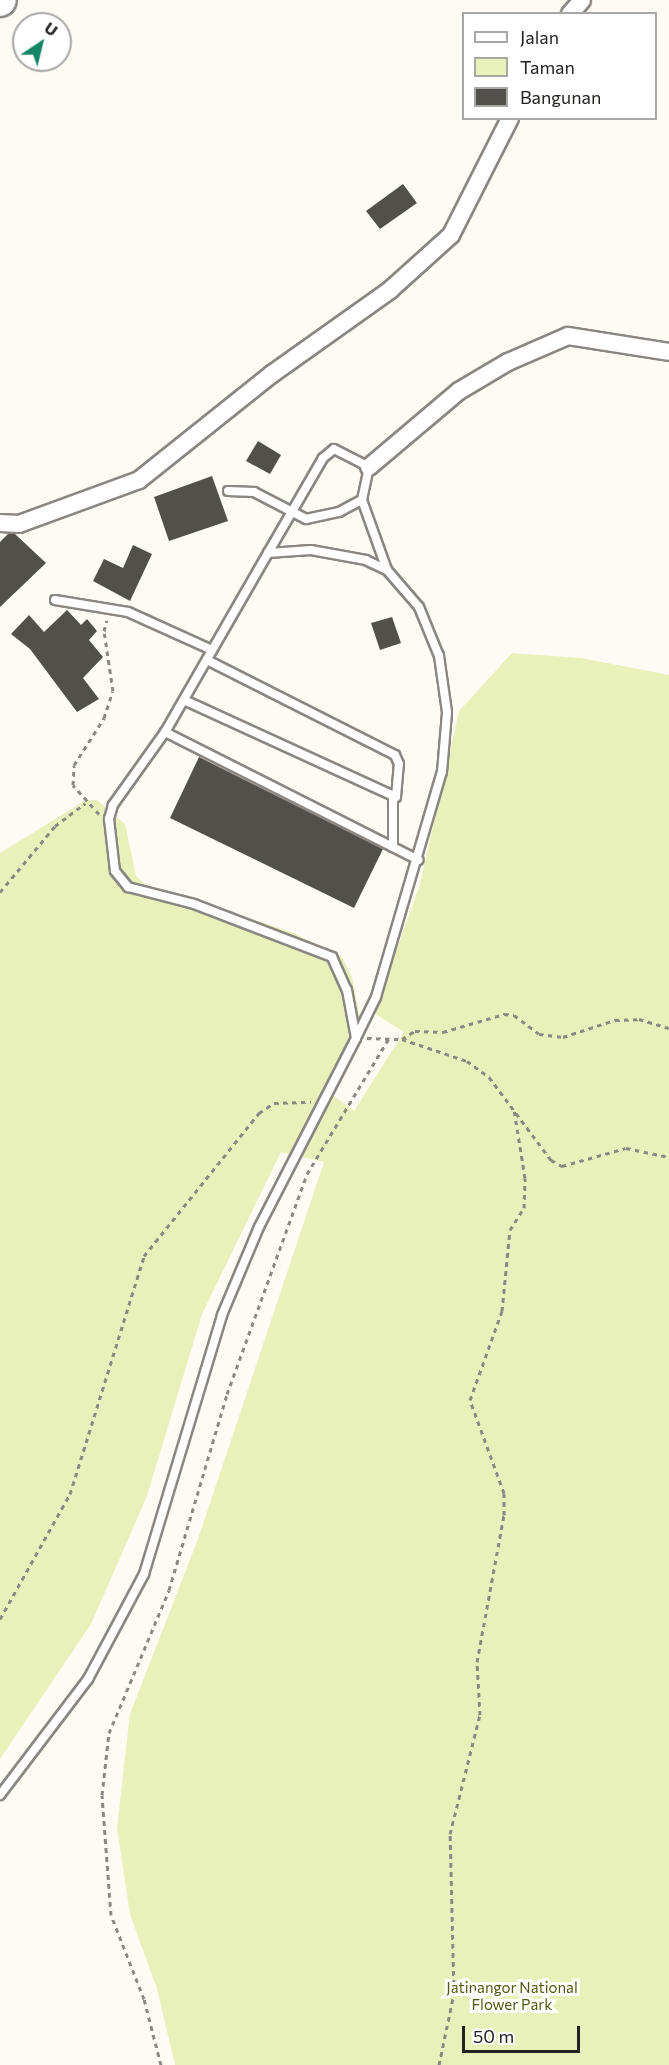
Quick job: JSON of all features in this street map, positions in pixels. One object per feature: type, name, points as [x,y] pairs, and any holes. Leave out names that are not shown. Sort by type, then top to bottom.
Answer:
[{"type":"street","points":[[572,12],[582,0]]},
{"type":"street","points":[[0,523],[20,524],[139,480],[272,374],[390,290],[451,235],[509,120]]},
{"type":"street","points":[[369,467],[459,391],[508,362],[568,336],[669,352]]},
{"type":"lane","points":[[0,1795],[88,1679],[144,1574],[222,1315],[321,1103],[356,1038],[376,997],[442,772],[447,712],[439,656],[419,608],[387,570],[362,500],[369,467],[340,451],[328,452],[290,513],[165,732],[113,805],[109,819],[115,871],[128,887],[194,904],[332,957],[347,990],[356,1038]]},
{"type":"lane","points":[[228,491],[254,492],[290,513],[306,519],[339,512],[362,500]]},
{"type":"lane","points":[[268,553],[346,554],[387,570]]},
{"type":"lane","points":[[55,600],[110,607],[212,650]]},
{"type":"lane","points":[[207,660],[395,755],[399,764],[397,795],[393,798],[393,847]]},
{"type":"lane","points":[[184,700],[393,798]]},
{"type":"lane","points":[[165,732],[418,860]]},
{"type":"path","points":[[110,607],[104,631],[112,691],[104,718],[74,765],[73,785],[85,803],[105,819],[112,840]]},
{"type":"path","points":[[0,892],[55,826],[85,803]]},
{"type":"path","points":[[402,1039],[415,1032],[443,1032],[504,1014],[514,1015],[539,1034],[564,1037],[615,1020],[639,1019],[669,1028]]},
{"type":"path","points":[[356,1038],[402,1039],[467,1061],[489,1077],[551,1160],[562,1166],[626,1148],[669,1157]]},
{"type":"path","points":[[161,2065],[144,1999],[111,1915],[102,1796],[109,1733],[169,1590],[227,1394],[307,1174],[389,1038]]},
{"type":"path","points":[[0,1619],[70,1494],[144,1256],[259,1113],[289,1101],[321,1103]]},
{"type":"path","points":[[439,2065],[454,1993],[450,1834],[480,1715],[477,1662],[504,1515],[504,1493],[470,1400],[502,1311],[510,1230],[524,1208],[525,1178],[514,1109]]},
{"type":"green space","name":"Jatinangor National Flower Park","points":[[512,653],[581,658],[669,675],[669,2065],[175,2065],[157,1989],[130,1914],[117,1828],[130,1714],[198,1539],[324,1162],[281,1152],[202,1314],[147,1496],[91,1624],[0,1759],[0,853],[86,800],[97,800],[125,824],[136,876],[146,885],[291,932],[342,957],[352,977],[362,1028],[357,1048],[329,1092],[354,1111],[404,1032],[374,1013],[420,884],[459,711]]},
{"type":"building","points":[[403,184],[417,203],[380,229],[366,211]]},
{"type":"building","points":[[258,441],[281,455],[270,474],[246,461]]},
{"type":"building","points":[[212,476],[228,521],[169,541],[154,497]]},
{"type":"building","points":[[8,534],[15,534],[46,563],[0,607],[0,542]]},
{"type":"building","points":[[133,545],[152,554],[130,601],[93,581],[104,559],[123,568]]},
{"type":"building","points":[[67,610],[81,625],[87,619],[97,631],[89,640],[103,657],[83,678],[99,699],[77,712],[30,649],[11,634],[29,615],[44,632]]},
{"type":"building","points":[[392,617],[401,643],[380,650],[371,623]]},
{"type":"building","points":[[199,757],[383,849],[354,908],[170,818]]}]
